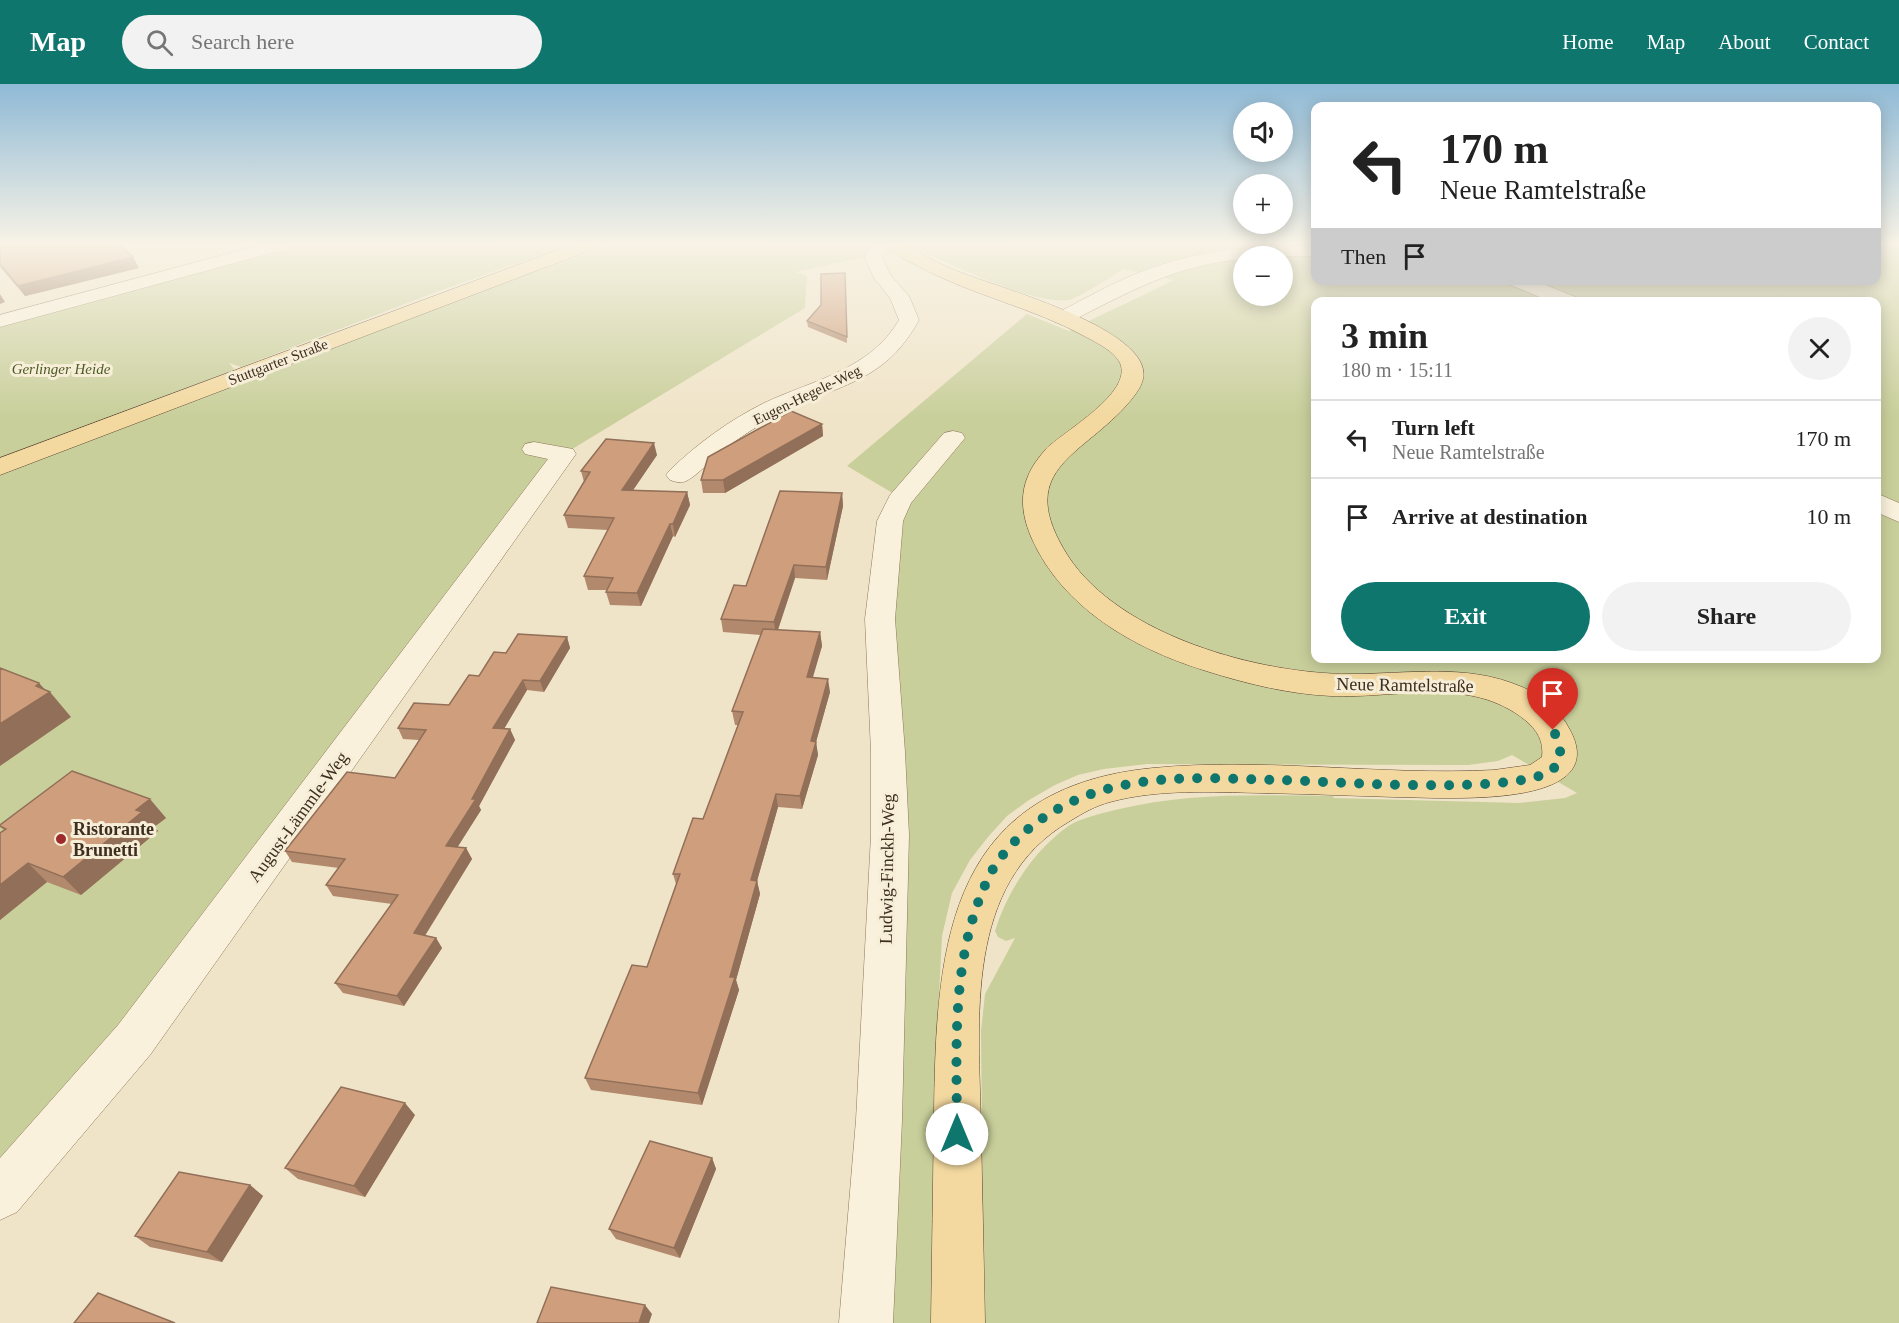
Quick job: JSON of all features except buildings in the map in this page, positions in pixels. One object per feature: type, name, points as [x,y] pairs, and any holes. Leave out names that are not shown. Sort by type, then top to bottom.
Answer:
[{"type":"main road","name":"Stuttgarter Straße","points":[[0,467],[437,302]]},
{"type":"main road","name":"Neue Ramtelstraße","points":[[958,1323],[957,1026],[962,960],[972,919],[987,880],[1001,856],[1031,826],[1083,797],[1131,783],[1203,779],[1425,784],[1502,783],[1546,774],[1559,760],[1560,751],[1558,741],[1546,719],[1530,705],[1508,693],[1463,683],[1335,685],[1286,680],[1240,671],[1189,654],[1149,637],[1112,615],[1060,569],[1046,543],[1037,519],[1035,498],[1039,478],[1048,460],[1063,444],[1111,409],[1124,395],[1134,375],[1130,359],[1117,346],[1062,318],[1020,302]]},
{"type":"street","points":[[0,321],[71,302]]},
{"type":"street","name":"Eugen-Hegele-Weg","points":[[679,475],[693,461],[739,428],[772,409],[852,375],[893,347],[903,335],[909,320],[901,302]]},
{"type":"street","points":[[1062,318],[1096,302]]},
{"type":"street","name":"Ludwig-Finckh-Weg","points":[[866,1323],[879,1120],[890,835],[888,752],[880,618],[890,521],[899,501],[953,438]]},
{"type":"street","name":"August-Lämmle-Weg","points":[[0,1195],[134,1041],[564,454],[534,449]]},
{"type":"street","points":[[1881,504],[1899,514]]},
{"type":"green space","name":"Gerlinger Heide","points":[[81,302],[411,302],[241,367],[229,363],[234,369],[229,372],[231,373],[0,460],[0,322]]},
{"type":"green space","points":[[448,302],[805,302],[805,308],[564,454],[0,1195],[0,473],[382,325]]},
{"type":"green space","points":[[1129,302],[1233,302],[1233,306],[1293,306],[1293,302],[1311,302],[1311,663],[1881,663],[1881,302],[1899,302],[1899,1323],[984,1323],[981,1031],[985,994],[1015,938],[1006,941],[998,937],[995,931],[1000,916],[1023,873],[1043,848],[1067,827],[1084,819],[1142,804],[1196,797],[1333,796],[1334,798],[1519,803],[1565,798],[1577,793],[1512,755],[1498,761],[1468,765],[1147,764],[1104,769],[1078,775],[1055,785],[1007,816],[970,860],[952,893],[942,936],[937,1037],[933,1323],[885,1323],[889,614],[892,568],[906,501],[847,466],[1027,314],[1069,331]]},
{"type":"place","name":"Ristorante Brunetti","points":[[61,839]]},
{"type":"route","points":[[957,1134],[957,1026],[962,960],[972,919],[987,880],[1001,856],[1031,826],[1066,804],[1131,783],[1203,779],[1425,784],[1520,781],[1546,774],[1554,768],[1559,760],[1560,751],[1553,730]]}]
